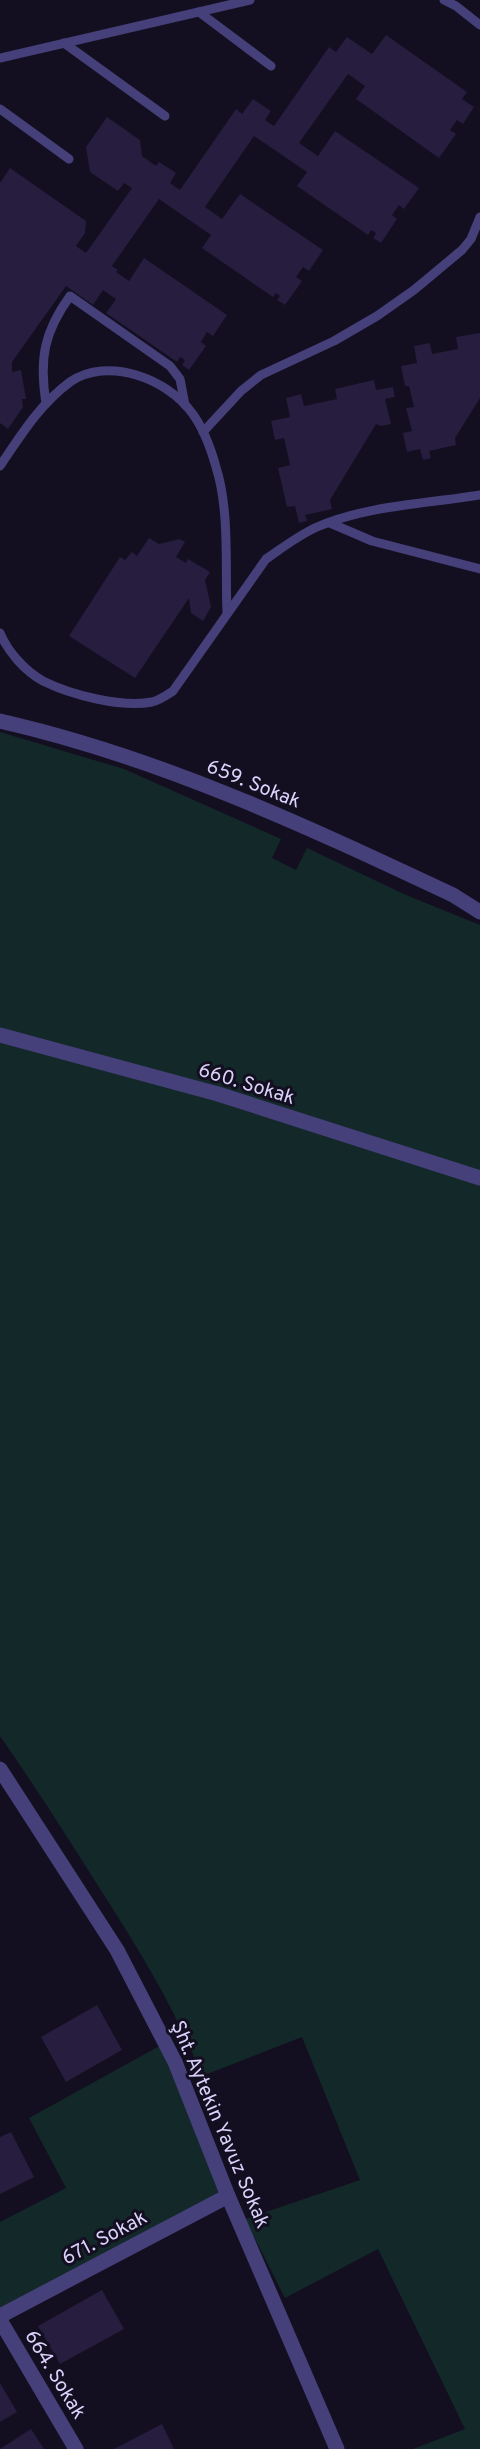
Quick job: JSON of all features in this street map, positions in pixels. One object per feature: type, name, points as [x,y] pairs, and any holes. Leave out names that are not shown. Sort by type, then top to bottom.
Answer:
[{"type":"street","name":"659. Sokak","points":[[0,721],[123,754],[248,801],[453,895],[480,912]]},
{"type":"street","name":"660. Sokak","points":[[0,1035],[218,1094],[480,1178]]},
{"type":"street","name":"Şht. Aytekin Yavuz Sokak","points":[[0,1769],[122,1960],[175,2062],[228,2196],[337,2449]]},
{"type":"street","name":"671. Sokak","points":[[0,2316],[228,2196]]},
{"type":"street","name":"664. Sokak","points":[[0,2320],[76,2449]]},
{"type":"lane","points":[[0,58],[250,0]]},
{"type":"lane","points":[[444,0],[456,6],[480,25]]},
{"type":"lane","points":[[199,12],[271,66]]},
{"type":"lane","points":[[64,43],[165,116]]},
{"type":"lane","points":[[0,109],[69,159]]},
{"type":"lane","points":[[203,432],[241,392],[261,375],[334,341],[377,316],[414,290],[462,250],[471,239],[480,217]]},
{"type":"lane","points":[[46,403],[42,354],[50,330],[70,296],[170,366],[180,379],[185,405]]},
{"type":"lane","points":[[0,466],[46,403],[72,381],[88,373],[125,372],[151,380],[174,393],[192,413],[203,432],[217,470],[224,512],[227,613]]},
{"type":"lane","points":[[0,633],[20,663],[42,680],[85,696],[131,703],[152,702],[173,691],[192,668],[227,613],[266,559],[317,527],[367,511],[480,495]]},
{"type":"lane","points":[[330,523],[372,541],[480,569]]},
{"type":"green space","points":[[0,732],[124,769],[281,839],[272,858],[296,870],[307,848],[406,895],[480,925],[480,2449],[413,2449],[465,2429],[378,2249],[285,2298],[245,2219],[360,2180],[302,2037],[202,2076],[180,2025],[139,1952],[0,1736]]},
{"type":"green space","points":[[165,2043],[228,2196],[0,2316],[0,2222],[66,2188],[29,2118]]},
{"type":"building","points":[[386,35],[467,92],[462,99],[474,107],[463,124],[457,120],[450,130],[456,134],[439,158],[356,99],[365,86],[348,74],[299,143],[318,156],[335,131],[419,188],[404,209],[399,205],[392,215],[397,219],[381,243],[373,238],[376,233],[371,230],[368,235],[297,186],[307,172],[254,136],[205,207],[222,219],[240,194],[323,250],[309,271],[303,267],[296,277],[302,281],[285,305],[277,300],[280,296],[276,293],[273,297],[202,248],[211,235],[159,199],[112,266],[118,270],[116,272],[129,281],[144,258],[227,315],[213,336],[207,332],[201,342],[206,346],[189,370],[182,365],[185,360],[180,357],[177,362],[106,313],[116,299],[103,290],[93,305],[66,286],[12,362],[12,372],[21,370],[26,399],[22,399],[23,407],[8,429],[0,423],[0,183],[10,168],[86,221],[85,233],[76,246],[86,253],[132,188],[124,183],[118,191],[90,172],[86,147],[107,117],[140,140],[142,156],[156,166],[159,162],[176,173],[170,183],[180,190],[236,109],[242,114],[253,99],[271,111],[265,120],[274,126],[329,47],[336,52],[347,37],[372,54]]},
{"type":"building","points":[[480,333],[480,398],[455,438],[456,445],[429,451],[431,458],[423,460],[420,449],[407,452],[403,433],[412,431],[406,408],[414,407],[409,386],[405,386],[401,366],[417,363],[414,346],[430,343],[432,354],[458,349],[456,337]]},
{"type":"building","points":[[374,380],[376,390],[393,387],[395,397],[385,399],[391,424],[381,426],[376,424],[330,500],[332,509],[305,515],[307,521],[299,523],[295,506],[287,507],[278,468],[290,465],[284,438],[275,440],[271,421],[290,417],[286,398],[301,394],[304,406],[337,399],[335,389]]},
{"type":"building","points":[[149,538],[159,544],[180,539],[185,542],[176,557],[186,563],[188,559],[210,572],[205,580],[211,607],[203,621],[191,613],[189,598],[135,678],[69,636],[120,557],[125,560],[132,552],[137,556]]},
{"type":"building","points":[[97,2005],[122,2050],[66,2082],[41,2037]]},
{"type":"building","points":[[11,2132],[34,2177],[0,2194],[0,2137]]},
{"type":"building","points":[[102,2290],[124,2329],[60,2364],[38,2326]]},
{"type":"building","points":[[0,2383],[17,2412],[0,2422]]},
{"type":"building","points":[[162,2424],[174,2449],[114,2449]]},
{"type":"building","points":[[31,2429],[44,2449],[0,2449]]}]
